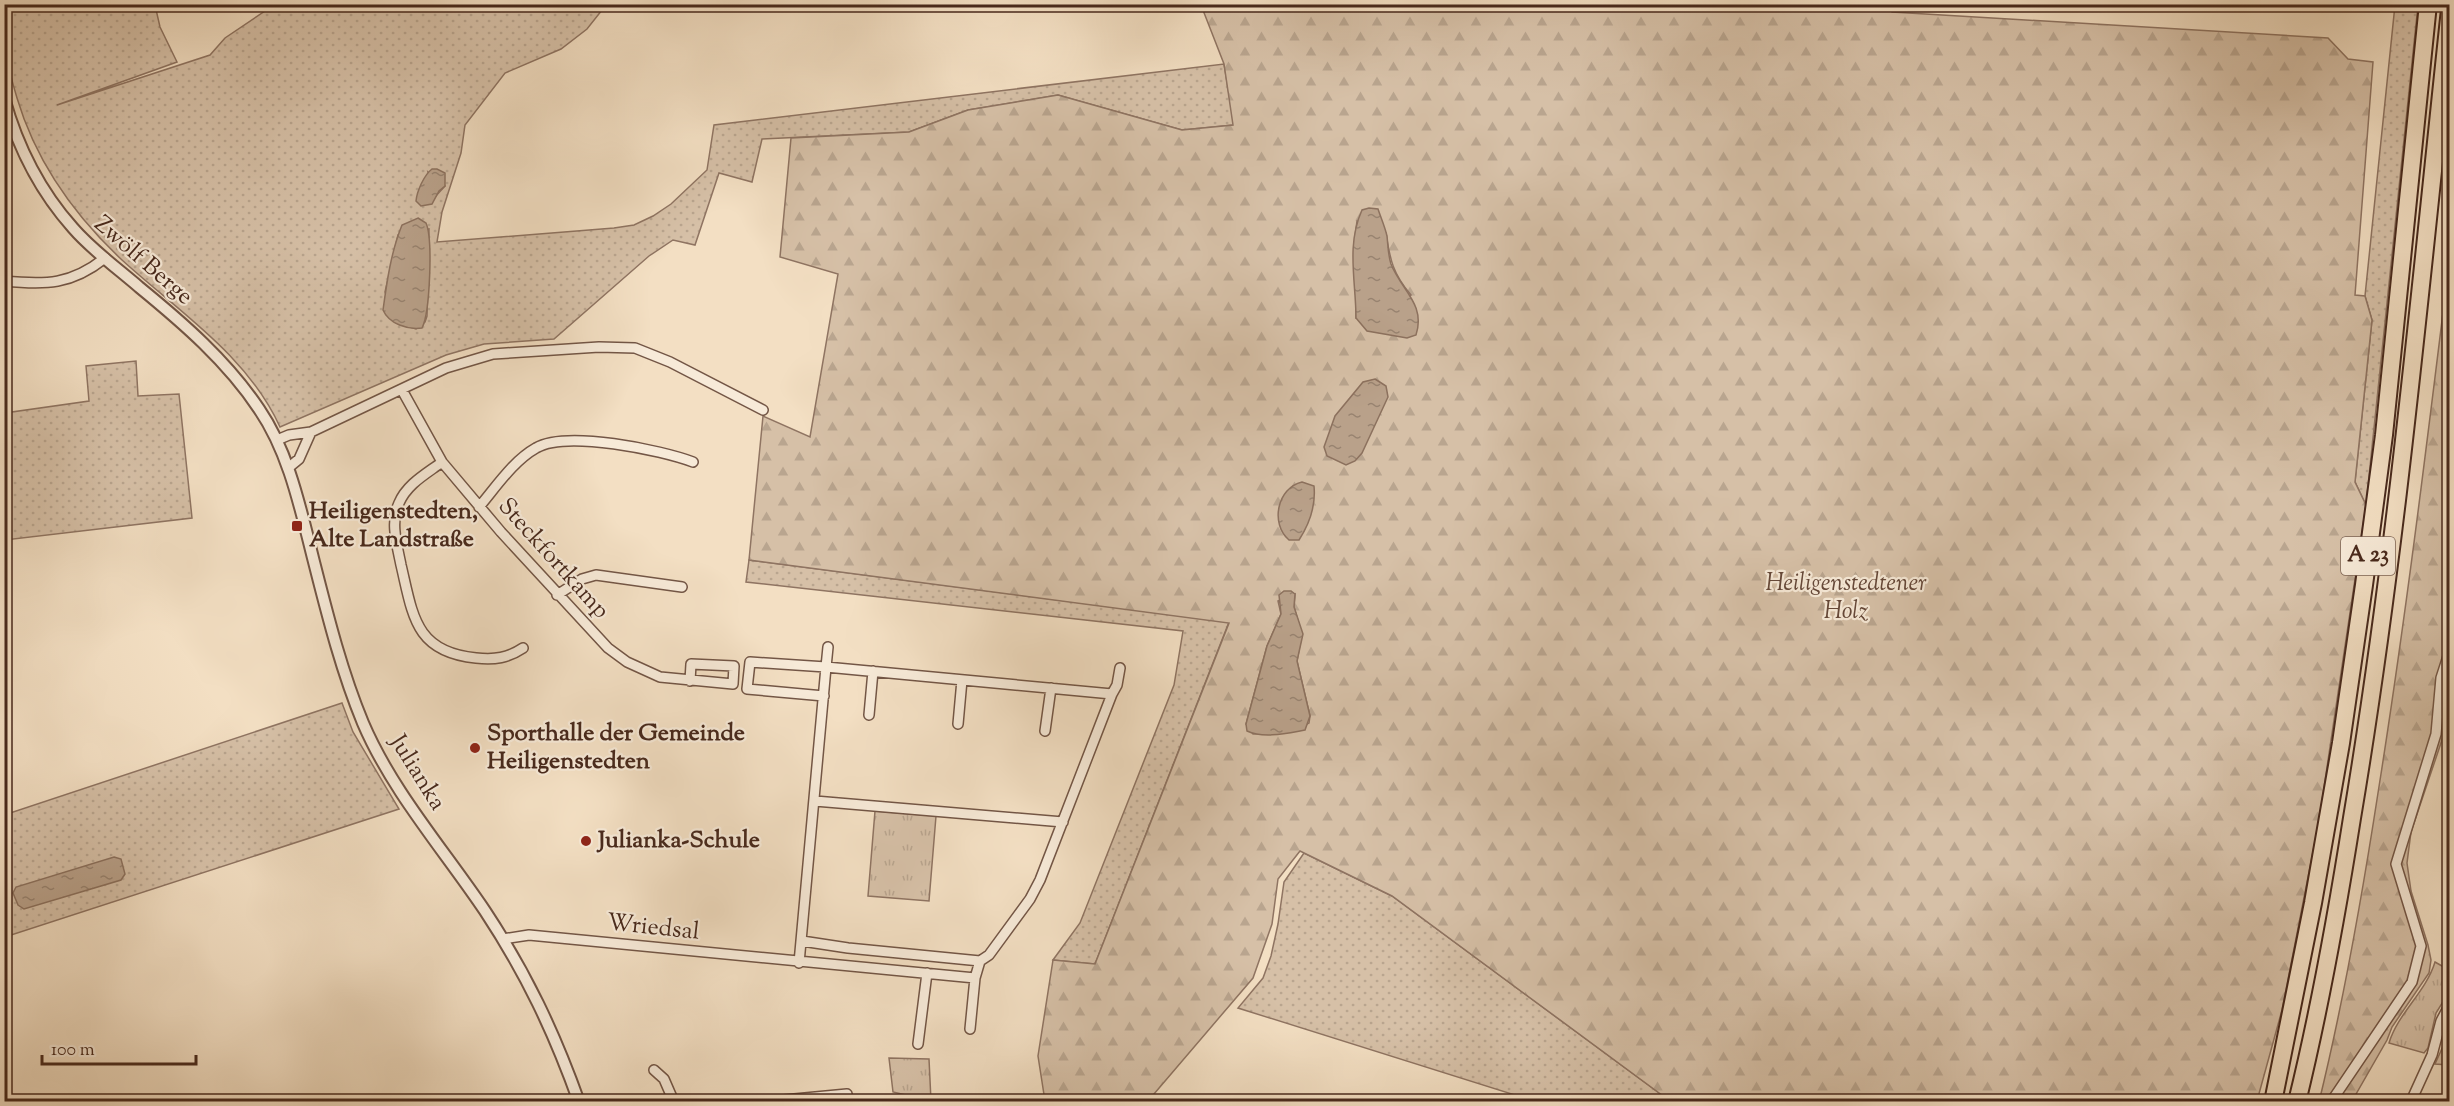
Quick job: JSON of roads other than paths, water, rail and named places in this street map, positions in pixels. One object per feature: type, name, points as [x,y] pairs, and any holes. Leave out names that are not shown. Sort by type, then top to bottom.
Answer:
[{"type":"highway","name":"A 23","points":[[2273,1101],[2313,903],[2341,743],[2364,585],[2384,435],[2428,4]]},
{"type":"highway","name":"A 23","points":[[2297,1101],[2338,907],[2386,597],[2406,437],[2450,9]]},
{"type":"street","name":"Zwölf Berge","points":[[4,98],[7,117],[30,164],[50,199],[73,229],[183,323],[212,352],[246,391],[277,440]]},
{"type":"street","points":[[4,281],[68,280],[90,270],[105,258]]},
{"type":"street","points":[[277,440],[289,435],[311,432],[446,368],[493,354],[599,347],[635,348],[670,362],[762,410]]},
{"type":"street","name":"Steckfortkamp","points":[[402,390],[442,462],[557,595],[600,640],[627,662],[660,677],[690,681],[733,684],[734,666],[691,664],[690,681]]},
{"type":"street","points":[[288,468],[299,459],[311,432]]},
{"type":"street","name":"Julianka","points":[[277,440],[288,468],[336,642],[363,722],[393,779],[522,969],[562,1053],[579,1101]]},
{"type":"street","points":[[479,507],[518,462],[538,446],[549,442],[571,440],[625,446],[673,454],[693,462]]},
{"type":"street","points":[[442,462],[410,485],[399,503],[394,522],[396,543],[414,618],[424,636],[439,649],[456,656],[493,659],[511,656],[524,648]]},
{"type":"street","points":[[557,595],[582,579],[596,575],[682,587]]},
{"type":"street","points":[[799,963],[828,647]]},
{"type":"street","points":[[2331,1101],[2412,982],[2421,955],[2419,938],[2396,864],[2436,734],[2441,678],[2450,650]]},
{"type":"street","points":[[824,696],[747,688],[750,662],[873,671],[1112,694]]},
{"type":"street","points":[[970,1029],[975,978],[981,961],[989,955],[1034,893],[1117,685],[1120,668]]},
{"type":"street","points":[[869,715],[873,671]]},
{"type":"street","points":[[958,724],[962,680]]},
{"type":"street","points":[[1045,730],[1051,688]]},
{"type":"street","points":[[814,801],[1064,822]]},
{"type":"street","name":"Wriedsal","points":[[503,939],[529,935],[799,963],[975,978]]},
{"type":"street","points":[[802,941],[848,948],[981,961]]},
{"type":"street","points":[[918,1044],[927,973]]},
{"type":"street","points":[[2413,1101],[2432,1056],[2442,1017],[2450,1004]]},
{"type":"street","points":[[654,1070],[664,1080],[674,1101]]},
{"type":"street","points":[[761,1101],[847,1094]]},
{"type":"water","points":[[432,169],[445,173],[445,186],[439,191],[432,204],[421,206],[416,201],[418,193],[424,179]]},
{"type":"water","points":[[1378,209],[1387,236],[1391,264],[1418,314],[1416,335],[1407,338],[1367,331],[1356,318],[1354,237],[1362,210]]},
{"type":"water","points":[[418,218],[426,223],[430,259],[429,292],[422,328],[405,327],[394,322],[383,310],[398,235],[402,225]]},
{"type":"water","points":[[1375,379],[1386,386],[1388,397],[1362,453],[1355,461],[1346,465],[1327,456],[1324,447],[1335,416],[1363,382]]},
{"type":"water","points":[[1302,482],[1314,486],[1313,507],[1299,540],[1289,540],[1280,525],[1279,507],[1287,491]]},
{"type":"water","points":[[1284,591],[1291,591],[1295,594],[1294,607],[1303,634],[1297,661],[1310,716],[1305,730],[1261,735],[1247,731],[1246,724],[1267,646],[1281,614],[1279,595]]},
{"type":"water","points":[[114,857],[121,859],[125,874],[121,880],[24,909],[18,905],[13,893],[16,887]]},
{"type":"place","name":"Heiligenstedten, Alte Landstraße","points":[[297,526]]},
{"type":"place","name":"Sporthalle der Gemeinde Heiligenstedten","points":[[475,748]]},
{"type":"place","name":"Julianka-Schule","points":[[586,841]]},
{"type":"park label","name":"Heiligenstedtener Holz","points":[[1846,598]]}]
